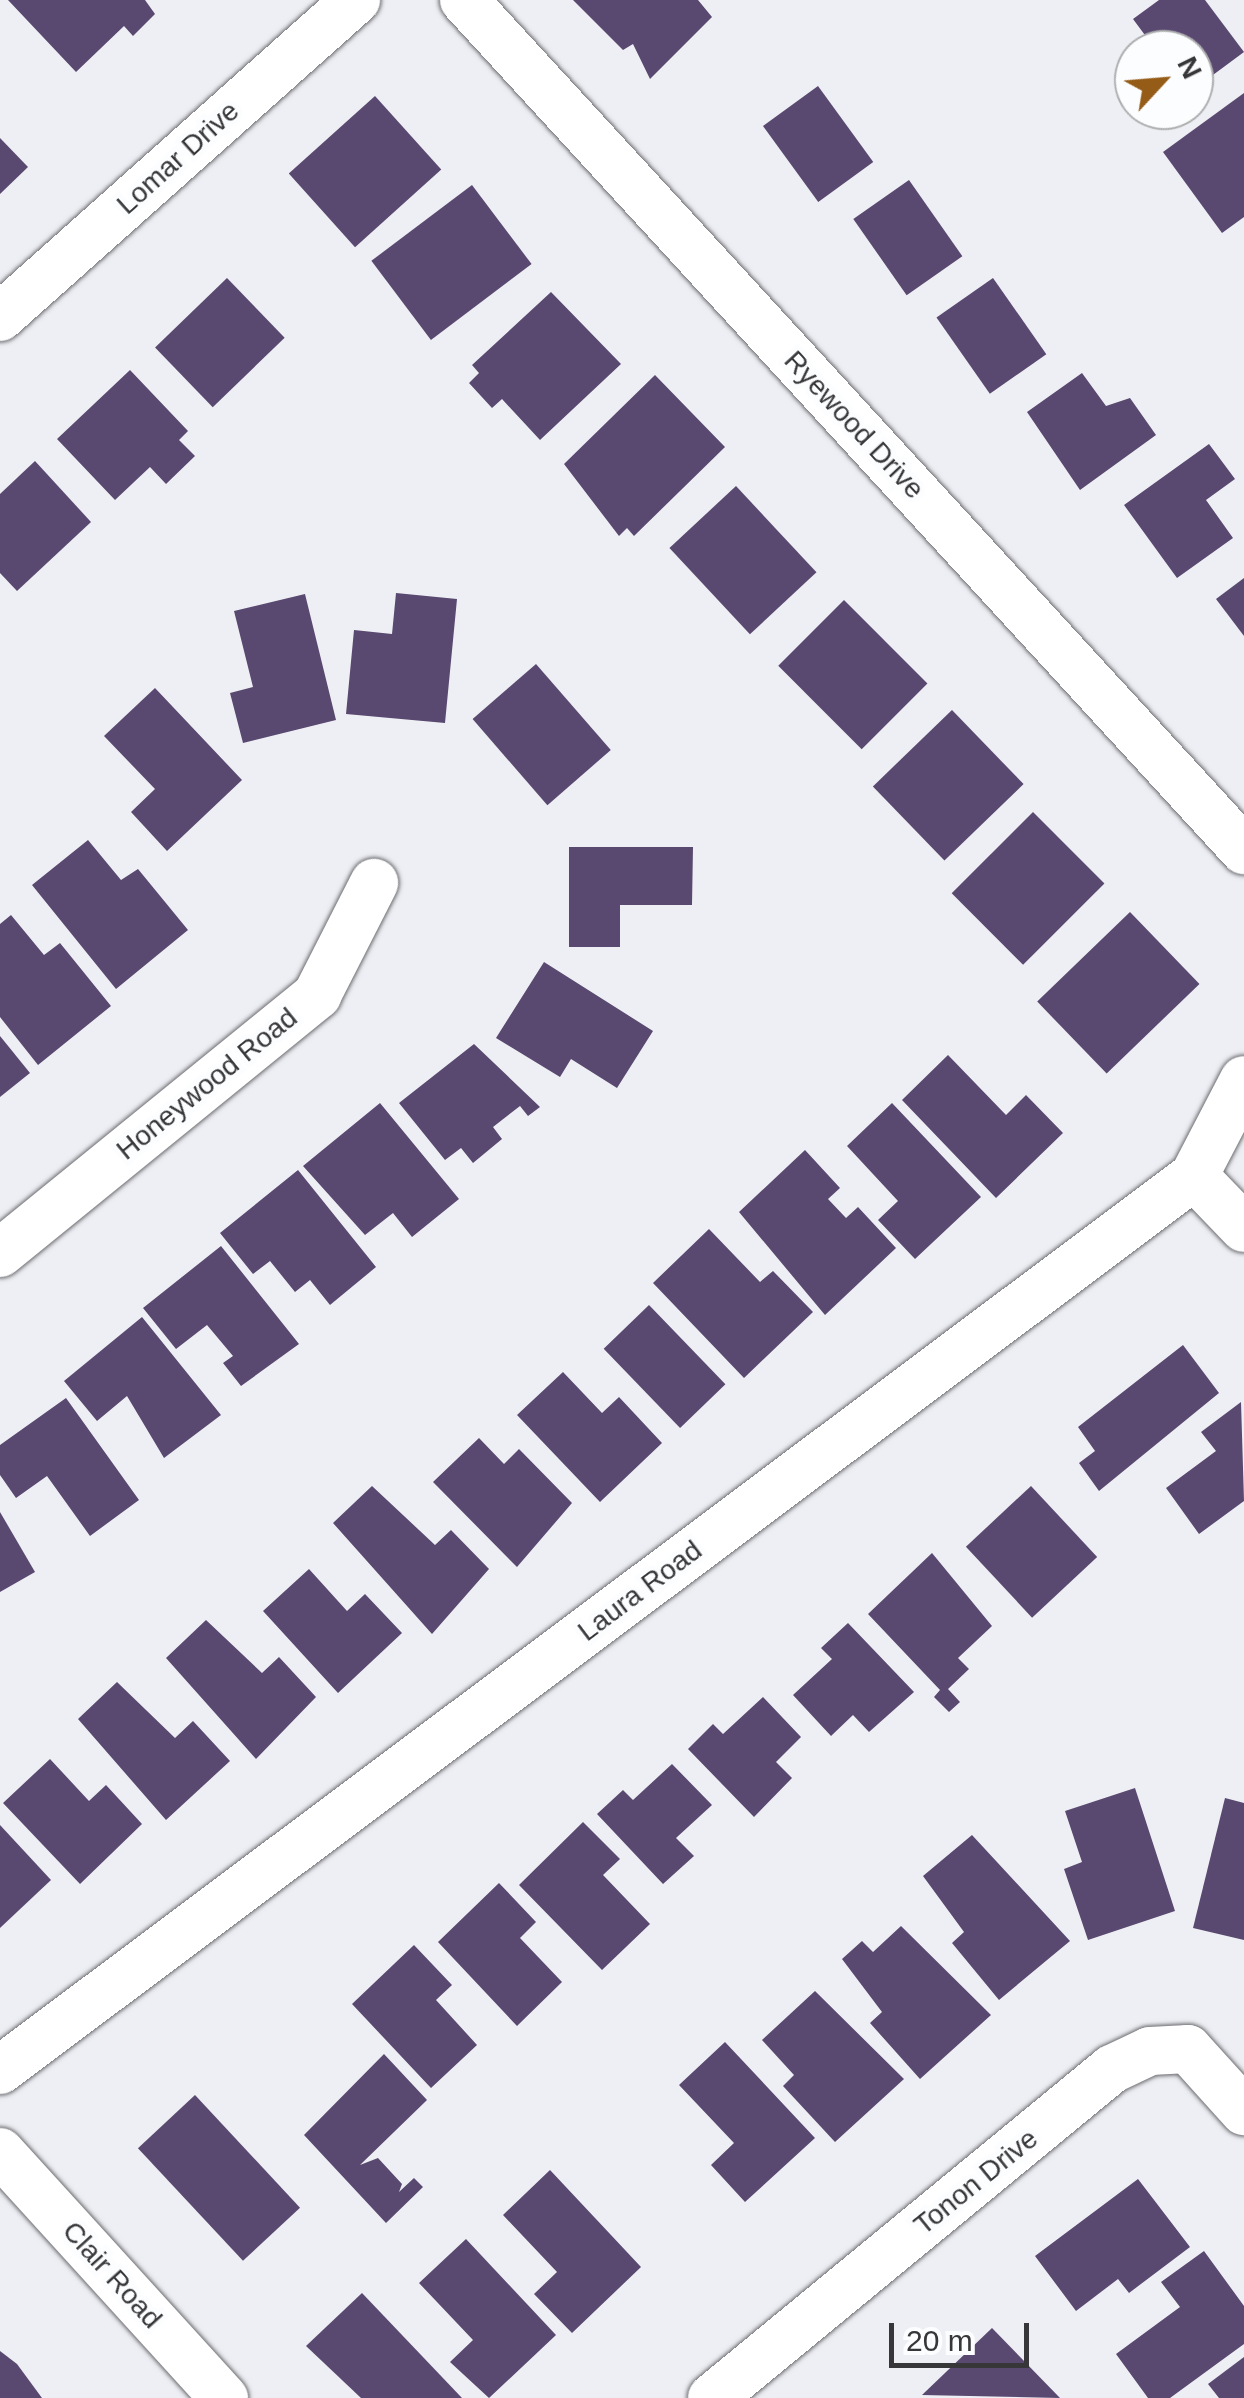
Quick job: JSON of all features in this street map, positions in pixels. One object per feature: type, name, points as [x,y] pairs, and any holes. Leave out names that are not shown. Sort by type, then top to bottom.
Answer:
[{"type":"street","name":"Lomar Drive","points":[[0,317],[356,0]]},
{"type":"street","name":"Ryewood Drive","points":[[464,0],[1244,850]]},
{"type":"street","name":"Honeywood Road","points":[[0,1253],[316,995],[374,883]]},
{"type":"street","name":"Laura Road","points":[[0,2070],[1194,1176],[1244,1080]]},
{"type":"street","points":[[1194,1176],[1244,1228]]},
{"type":"street","name":"Tonon Drive","points":[[712,2398],[1112,2069],[1150,2051],[1188,2049],[1244,2112]]},
{"type":"street","name":"Clair Road","points":[[0,2152],[224,2398]]},
{"type":"building","points":[[8,0],[145,0],[155,14],[133,36],[124,26],[76,72]]},
{"type":"building","points":[[573,0],[698,0],[712,17],[650,79],[633,44],[623,50]]},
{"type":"building","points":[[1159,0],[1205,0],[1244,52],[1214,74],[1214,30],[1141,30],[1133,19]]},
{"type":"building","points":[[818,86],[873,162],[818,202],[763,126]]},
{"type":"building","points":[[1244,93],[1244,217],[1222,233],[1163,152],[1193,130],[1214,130],[1214,115]]},
{"type":"building","points":[[375,96],[441,170],[355,247],[289,174]]},
{"type":"building","points":[[0,138],[28,167],[0,194]]},
{"type":"building","points":[[909,180],[962,256],[907,295],[853,219]]},
{"type":"building","points":[[472,185],[532,264],[431,340],[371,261]]},
{"type":"building","points":[[227,278],[285,338],[213,407],[155,347]]},
{"type":"building","points":[[993,278],[1046,354],[990,394],[936,318]]},
{"type":"building","points":[[551,292],[621,364],[540,440],[502,399],[492,408],[469,383],[479,373],[472,365]]},
{"type":"building","points":[[130,370],[188,431],[179,440],[195,456],[166,484],[150,467],[115,500],[57,439]]},
{"type":"building","points":[[1082,373],[1106,406],[1130,398],[1156,435],[1080,490],[1027,412]]},
{"type":"building","points":[[655,375],[725,447],[634,536],[627,528],[619,536],[564,464]]},
{"type":"building","points":[[1209,444],[1235,479],[1206,500],[1233,538],[1177,578],[1124,505]]},
{"type":"building","points":[[35,461],[91,522],[17,591],[0,573],[0,494]]},
{"type":"building","points":[[736,486],[816,572],[750,634],[669,548]]},
{"type":"building","points":[[1244,578],[1244,636],[1216,599]]},
{"type":"building","points":[[396,593],[457,599],[445,723],[346,714],[354,630],[392,634]]},
{"type":"building","points":[[305,594],[336,720],[243,743],[230,693],[253,687],[234,611]]},
{"type":"building","points":[[844,600],[927,683],[862,749],[778,666]]},
{"type":"building","points":[[536,664],[611,750],[547,805],[473,719]]},
{"type":"building","points":[[155,688],[242,780],[167,851],[131,812],[155,789],[104,736]]},
{"type":"building","points":[[952,710],[1024,784],[944,861],[873,786]]},
{"type":"building","points":[[1033,812],[1104,883],[1023,965],[952,893]]},
{"type":"building","points":[[88,840],[121,880],[138,869],[188,930],[116,989],[32,885]]},
{"type":"building","points":[[569,847],[693,847],[692,905],[620,905],[620,947],[569,947]]},
{"type":"building","points":[[1130,912],[1199,984],[1107,1074],[1037,1002]]},
{"type":"building","points":[[11,915],[44,955],[60,943],[111,1006],[38,1065],[0,1017],[0,924]]},
{"type":"building","points":[[544,962],[653,1031],[617,1088],[571,1059],[560,1077],[496,1038]]},
{"type":"building","points":[[0,1036],[30,1073],[0,1097]]},
{"type":"building","points":[[474,1044],[540,1107],[528,1116],[520,1106],[493,1127],[502,1139],[473,1163],[461,1148],[445,1160],[399,1103]]},
{"type":"building","points":[[948,1055],[1006,1115],[1026,1095],[1063,1133],[996,1198],[902,1100]]},
{"type":"building","points":[[380,1103],[459,1199],[412,1237],[393,1213],[365,1235],[303,1166]]},
{"type":"building","points":[[892,1103],[981,1197],[915,1259],[878,1220],[898,1201],[847,1146]]},
{"type":"building","points":[[805,1150],[840,1188],[828,1199],[846,1218],[858,1207],[896,1248],[825,1315],[739,1212]]},
{"type":"building","points":[[298,1170],[376,1267],[330,1305],[310,1280],[295,1292],[270,1261],[253,1274],[220,1233]]},
{"type":"building","points":[[709,1229],[760,1282],[773,1271],[813,1312],[744,1378],[653,1283]]},
{"type":"building","points":[[221,1246],[299,1344],[241,1386],[223,1363],[233,1356],[207,1325],[176,1349],[143,1308]]},
{"type":"building","points":[[649,1305],[725,1384],[680,1428],[604,1349]]},
{"type":"building","points":[[142,1317],[221,1415],[164,1458],[127,1396],[97,1421],[64,1381]]},
{"type":"building","points":[[1183,1345],[1219,1393],[1099,1491],[1079,1463],[1095,1451],[1078,1427]]},
{"type":"building","points":[[563,1372],[602,1413],[619,1397],[662,1443],[600,1502],[517,1415]]},
{"type":"building","points":[[66,1398],[139,1500],[90,1536],[47,1476],[16,1498],[0,1475],[0,1445]]},
{"type":"building","points":[[1241,1402],[1244,1501],[1199,1534],[1166,1488],[1216,1451],[1201,1432]]},
{"type":"building","points":[[479,1438],[504,1464],[519,1449],[572,1503],[517,1567],[433,1482]]},
{"type":"building","points":[[372,1486],[435,1545],[451,1530],[489,1569],[432,1634],[333,1523]]},
{"type":"building","points":[[1031,1486],[1097,1557],[1032,1618],[966,1547]]},
{"type":"building","points":[[0,1512],[35,1572],[0,1592]]},
{"type":"building","points":[[932,1553],[992,1626],[958,1658],[969,1669],[948,1689],[960,1702],[949,1712],[934,1697],[940,1690],[868,1614]]},
{"type":"building","points":[[309,1569],[347,1611],[365,1594],[402,1633],[338,1693],[263,1611]]},
{"type":"building","points":[[206,1620],[262,1673],[279,1657],[316,1697],[256,1759],[166,1658]]},
{"type":"building","points":[[848,1623],[914,1692],[869,1732],[853,1715],[831,1736],[793,1695],[832,1659],[821,1648]]},
{"type":"building","points":[[117,1682],[175,1738],[193,1721],[230,1761],[166,1820],[78,1719]]},
{"type":"building","points":[[763,1697],[801,1737],[776,1762],[792,1778],[754,1817],[688,1749],[713,1724],[723,1734]]},
{"type":"building","points":[[50,1759],[89,1801],[106,1785],[142,1824],[80,1884],[3,1803]]},
{"type":"building","points":[[672,1764],[712,1805],[676,1838],[694,1856],[663,1884],[597,1814],[623,1790],[633,1800]]},
{"type":"building","points":[[1135,1788],[1175,1911],[1088,1940],[1064,1869],[1082,1862],[1065,1811]]},
{"type":"building","points":[[1225,1798],[1244,1803],[1244,1940],[1193,1928]]},
{"type":"building","points":[[583,1822],[620,1859],[603,1875],[650,1924],[602,1970],[519,1885]]},
{"type":"building","points":[[0,1825],[51,1880],[0,1928]]},
{"type":"building","points":[[972,1835],[1070,1941],[999,2000],[952,1943],[964,1932],[923,1876]]},
{"type":"building","points":[[499,1883],[536,1922],[520,1938],[562,1982],[517,2026],[438,1942]]},
{"type":"building","points":[[901,1926],[991,2015],[920,2079],[870,2023],[882,2012],[842,1959],[862,1941],[873,1952]]},
{"type":"building","points":[[414,1945],[452,1985],[436,2000],[477,2045],[431,2088],[352,2004]]},
{"type":"building","points":[[815,1991],[904,2079],[835,2142],[783,2086],[794,2075],[762,2040]]},
{"type":"building","points":[[725,2042],[815,2138],[745,2202],[711,2165],[734,2143],[679,2085]]},
{"type":"building","points":[[384,2054],[427,2100],[360,2165],[378,2158],[402,2184],[399,2192],[414,2178],[423,2187],[386,2223],[304,2135]]},
{"type":"building","points":[[195,2095],[300,2208],[243,2261],[138,2148]]},
{"type":"building","points":[[550,2170],[641,2267],[572,2333],[534,2294],[557,2272],[503,2215]]},
{"type":"building","points":[[1138,2179],[1190,2247],[1129,2293],[1118,2279],[1076,2311],[1035,2256]]},
{"type":"building","points":[[466,2239],[556,2335],[489,2398],[450,2362],[473,2340],[419,2283]]},
{"type":"building","points":[[1204,2251],[1244,2306],[1244,2344],[1170,2398],[1148,2398],[1116,2354],[1180,2307],[1161,2282]]},
{"type":"building","points":[[362,2293],[462,2398],[361,2398],[306,2346]]},
{"type":"building","points":[[992,2328],[1060,2398],[922,2395]]},
{"type":"building","points":[[0,2351],[17,2364],[42,2398],[0,2398]]},
{"type":"building","points":[[1244,2357],[1244,2398],[1219,2398],[1208,2384]]}]
